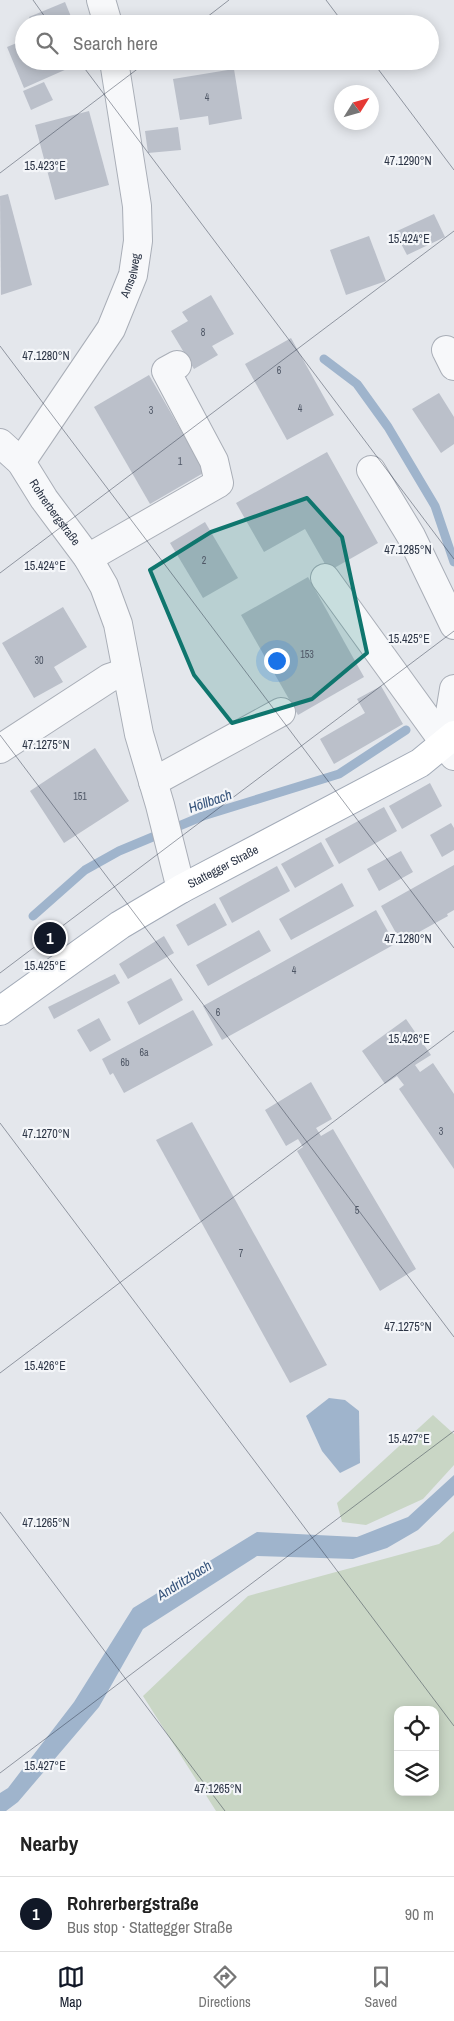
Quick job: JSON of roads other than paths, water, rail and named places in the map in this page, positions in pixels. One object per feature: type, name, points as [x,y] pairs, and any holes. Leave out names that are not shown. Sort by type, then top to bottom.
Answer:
[{"type":"main road","name":"Stattegger Straße","points":[[0,1011],[120,925],[181,889],[451,745]]},
{"type":"street","points":[[100,0],[105,15]]},
{"type":"street","name":"Amselweg","points":[[21,462],[110,329],[133,275],[138,241],[137,206],[115,70]]},
{"type":"street","points":[[88,558],[218,483],[214,461],[166,371],[177,365]]},
{"type":"street","name":"Rohrerbergstraße","points":[[0,443],[21,462],[44,498],[88,558],[104,586],[118,624],[139,734],[181,889]]},
{"type":"street","points":[[371,470],[411,536],[454,626]]},
{"type":"street","points":[[325,578],[451,745]]},
{"type":"street","points":[[0,749],[109,678],[127,672]]},
{"type":"street","points":[[451,745],[454,689]]},
{"type":"street","points":[[153,782],[282,712]]},
{"type":"water","points":[[329,1398],[345,1400],[359,1411],[360,1463],[340,1473],[322,1451],[306,1416]]},
{"type":"water","name":"Andritzbach","points":[[454,1475],[454,1495],[418,1530],[387,1548],[353,1559],[257,1556],[143,1629],[99,1707],[18,1802],[6,1811],[0,1811],[0,1793],[8,1788],[74,1702],[133,1608],[257,1532],[357,1537],[408,1517]]},
{"type":"waterway","points":[[324,359],[357,384],[388,427],[435,506],[454,562]]},
{"type":"waterway","name":"Höllbach","points":[[33,916],[85,870],[119,851],[203,816],[339,774],[406,730]]},
{"type":"place","name":"Rohrerbergstraße","points":[[50,938]]}]
